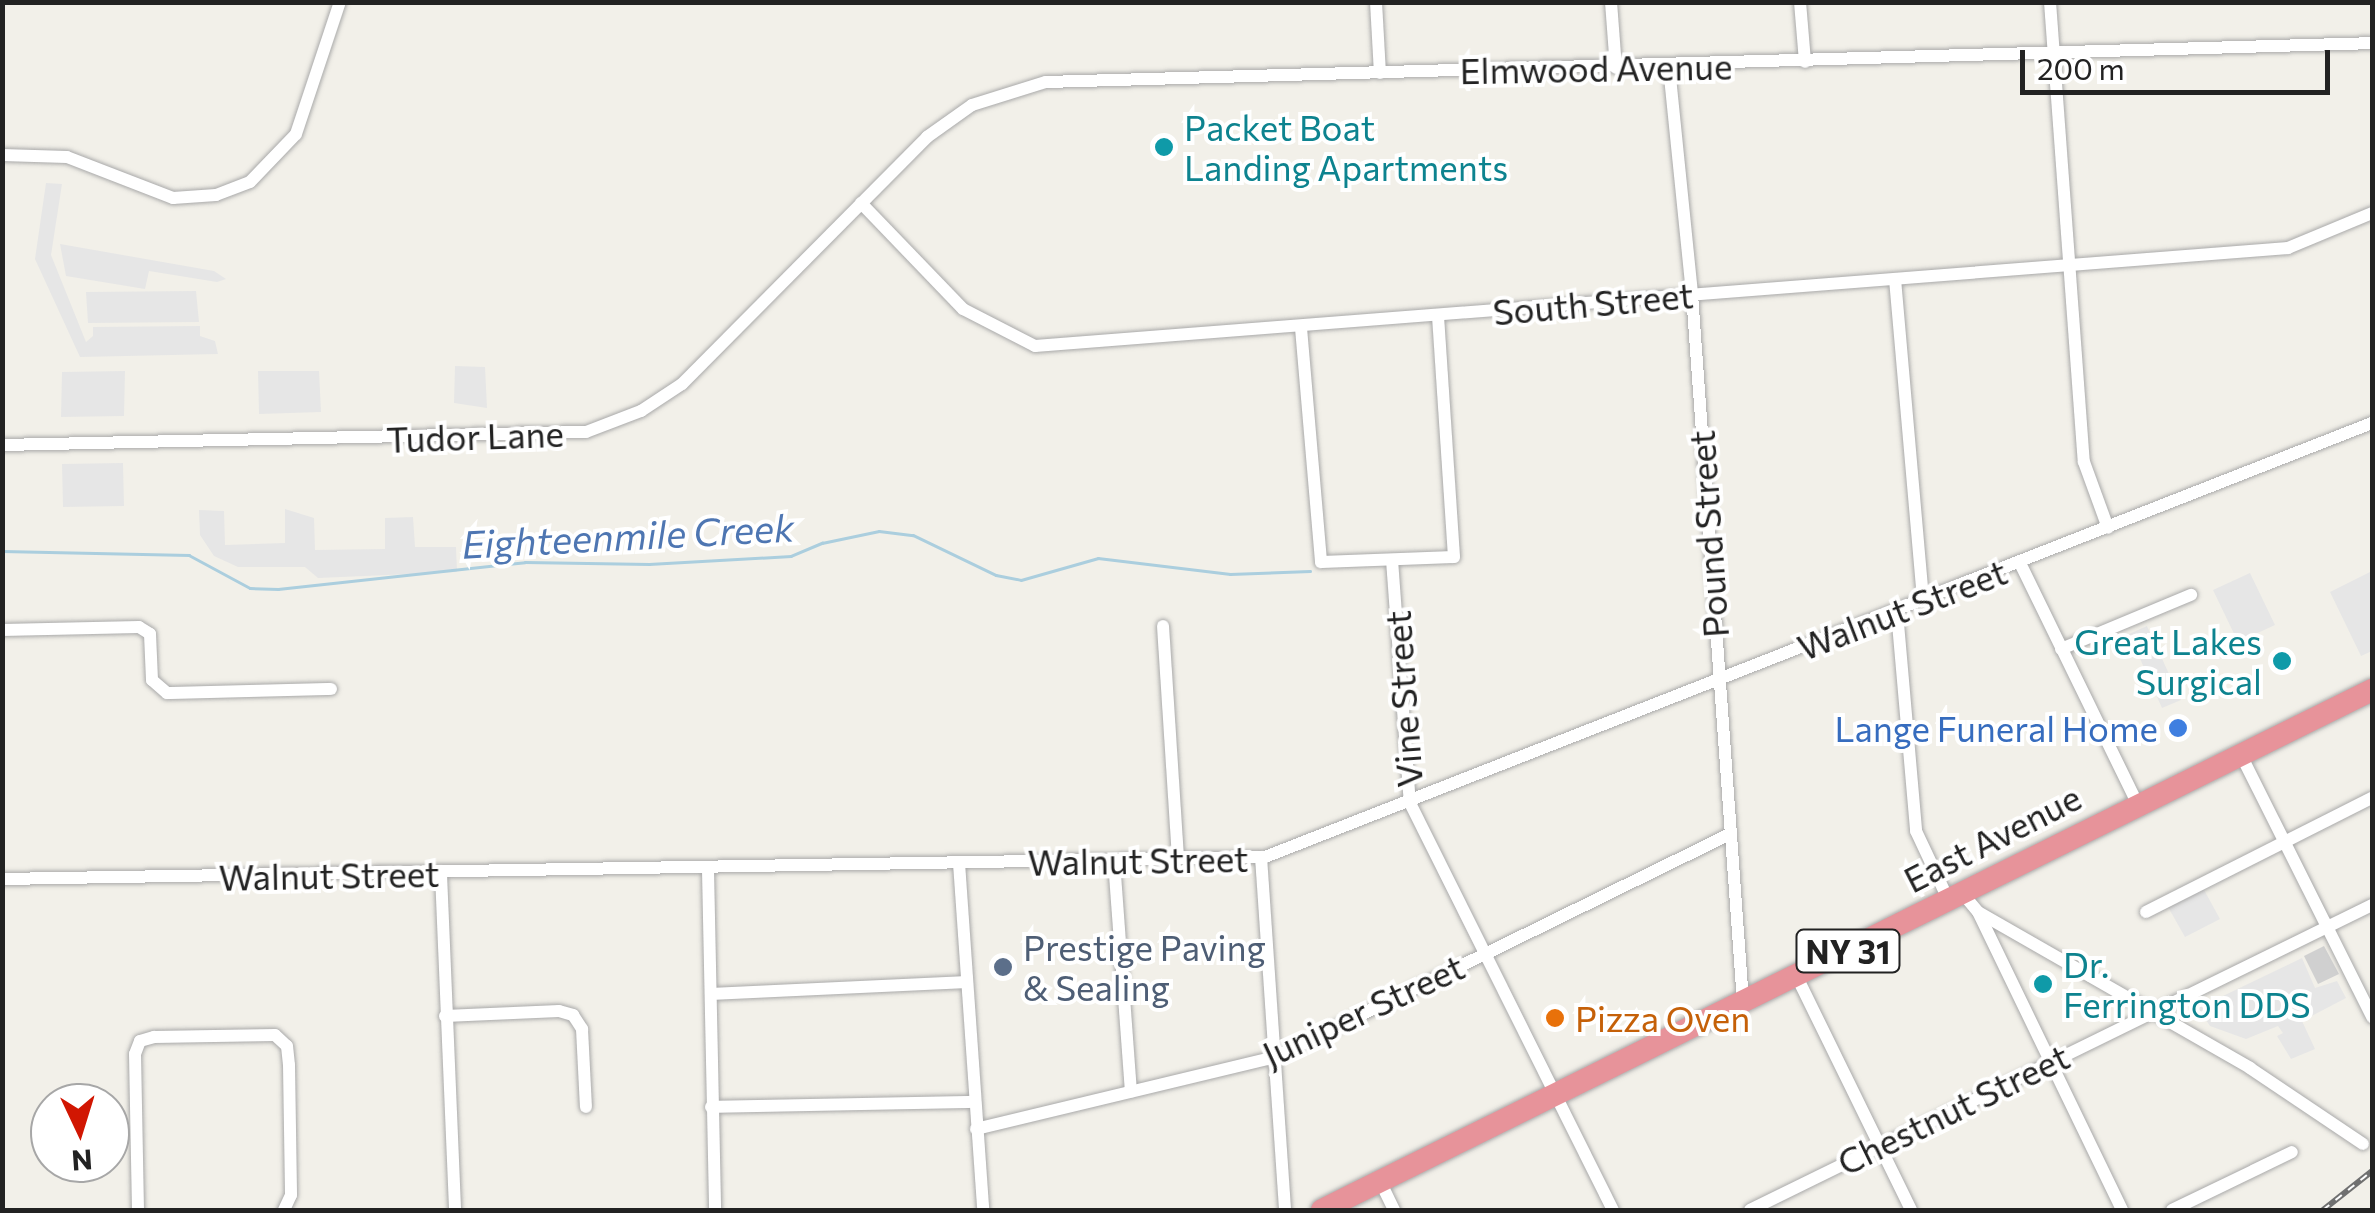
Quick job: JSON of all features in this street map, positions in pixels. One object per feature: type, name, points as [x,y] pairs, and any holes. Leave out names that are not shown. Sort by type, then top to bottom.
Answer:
[{"type":"highway","name":"East Avenue","points":[[1322,1210],[1743,1002],[1963,902],[2137,803],[2242,757],[2372,690]]},
{"type":"street","points":[[2,155],[67,157],[173,198],[216,195],[250,182],[296,134],[340,2]]},
{"type":"street","points":[[1376,2],[1380,72]]},
{"type":"street","points":[[1611,2],[1616,68]]},
{"type":"street","points":[[1800,2],[1805,62]]},
{"type":"street","points":[[2050,2],[2084,462],[2108,528]]},
{"type":"street","name":"Elmwood Avenue","points":[[860,204],[927,136],[972,105],[1046,82],[2372,43]]},
{"type":"street","name":"Pound Street","points":[[1669,66],[1692,294],[1743,1002]]},
{"type":"street","name":"South Street","points":[[860,204],[963,309],[1035,346],[1301,328],[2070,262],[2288,248],[2372,213]]},
{"type":"street","name":"Tudor Lane","points":[[2,445],[586,432],[641,411],[682,384],[860,204]]},
{"type":"street","points":[[1895,279],[1923,600]]},
{"type":"street","points":[[1301,328],[1321,562],[1454,556],[1438,316]]},
{"type":"street","name":"Walnut Street","points":[[2,879],[1260,858],[1410,803],[2372,423]]},
{"type":"street","name":"Vine Street","points":[[1392,560],[1410,803],[1613,1210]]},
{"type":"street","points":[[2020,563],[2137,803]]},
{"type":"street","points":[[2062,649],[2192,595]]},
{"type":"street","points":[[1897,612],[1916,831],[1963,902],[2122,1210]]},
{"type":"street","points":[[1163,626],[1178,859]]},
{"type":"street","points":[[2,630],[139,627],[150,634],[152,680],[167,693],[331,689]]},
{"type":"street","points":[[2242,757],[2371,1011]]},
{"type":"street","points":[[2146,912],[2372,798]]},
{"type":"street","name":"Juniper Street","points":[[976,1129],[1275,1056],[1730,834]]},
{"type":"street","points":[[1260,858],[1285,1210]]},
{"type":"street","points":[[1114,861],[1131,1091]]},
{"type":"street","points":[[959,863],[983,1210]]},
{"type":"street","points":[[708,870],[715,1210]]},
{"type":"street","points":[[441,874],[455,1210]]},
{"type":"street","points":[[1963,902],[2250,1068],[2363,1144]]},
{"type":"street","name":"Chestnut Street","points":[[1750,1210],[2372,905]]},
{"type":"street","points":[[1797,977],[1911,1210]]},
{"type":"street","points":[[711,994],[967,982]]},
{"type":"street","points":[[445,1016],[558,1011],[573,1015],[582,1029],[586,1107]]},
{"type":"street","points":[[138,1210],[135,1054],[140,1041],[154,1037],[275,1035],[287,1046],[289,1065],[291,1195],[285,1210]]},
{"type":"street","points":[[711,1108],[974,1102]]},
{"type":"street","points":[[2172,1210],[2292,1152]]},
{"type":"street","points":[[1380,1182],[1394,1210]]},
{"type":"shaded area","points":[[46,183],[62,184],[51,255],[86,342],[93,336],[93,327],[200,326],[200,336],[215,341],[218,354],[80,357],[35,259]]},
{"type":"shaded area","points":[[60,244],[214,271],[226,279],[217,282],[149,271],[145,289],[66,276]]},
{"type":"shaded area","points":[[196,291],[199,322],[88,323],[86,292]]},
{"type":"shaded area","points":[[455,366],[485,367],[487,408],[454,403]]},
{"type":"shaded area","points":[[125,371],[124,416],[61,417],[62,372]]},
{"type":"shaded area","points":[[258,371],[319,371],[321,412],[259,414]]},
{"type":"shaded area","points":[[123,463],[124,506],[63,507],[62,464]]},
{"type":"shaded area","points":[[285,509],[314,518],[315,550],[385,549],[385,518],[413,517],[415,547],[456,547],[457,572],[318,578],[305,567],[238,567],[214,556],[200,535],[199,510],[224,511],[225,545],[285,543]]},
{"type":"shaded area","points":[[2372,571],[2372,651],[2361,656],[2330,592]]},
{"type":"shaded area","points":[[2250,573],[2275,625],[2238,642],[2213,590]]},
{"type":"shaded area","points":[[2147,626],[2181,700],[2162,708],[2129,634]]},
{"type":"shaded area","points":[[2203,888],[2220,919],[2185,937],[2168,907]]},
{"type":"shaded area","points":[[2324,946],[2339,974],[2318,984],[2304,956]]},
{"type":"shaded area","points":[[2302,958],[2315,988],[2337,981],[2346,998],[2302,1021],[2315,1049],[2291,1059],[2277,1036],[2283,1033],[2278,1026],[2246,1039],[2210,1026],[2198,1008]]},
{"type":"waterway","name":"Eighteenmile Creek","points":[[2,551],[189,555],[250,588],[278,589],[525,562],[649,564],[791,556],[822,543],[879,531],[913,535],[996,575],[1021,580],[1098,558],[1230,574],[1310,571]]},
{"type":"railway","points":[[2323,1210],[2372,1171]]},
{"type":"place","name":"Packet Boat Landing Apartments","points":[[1164,147]]},
{"type":"place","name":"Great Lakes Surgical","points":[[2282,661]]},
{"type":"place","name":"Lange Funeral Home","points":[[2178,728]]},
{"type":"place","name":"Prestige Paving & Sealing","points":[[1003,967]]},
{"type":"place","name":"Dr. Ferrington DDS","points":[[2043,984]]},
{"type":"place","name":"Pizza Oven","points":[[1555,1018]]}]
